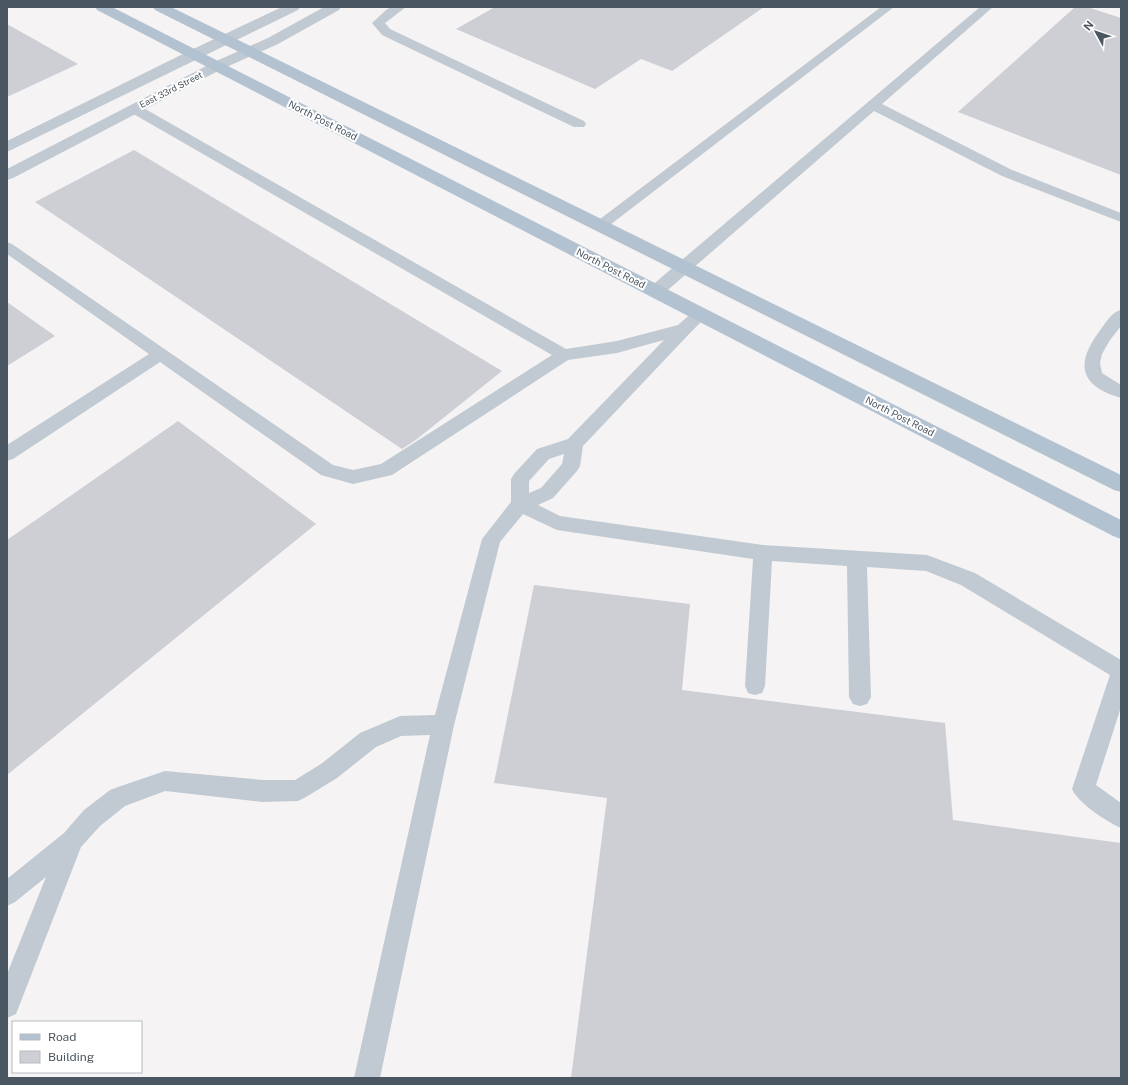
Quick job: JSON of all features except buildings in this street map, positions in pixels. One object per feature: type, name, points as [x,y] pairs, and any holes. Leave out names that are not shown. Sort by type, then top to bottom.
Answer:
[{"type":"main road","name":"North Post Road","points":[[102,7],[1121,530]]},
{"type":"main road","points":[[160,7],[1121,484]]},
{"type":"street","points":[[7,147],[194,54],[293,7]]},
{"type":"street","name":"East 33rd Street","points":[[7,175],[217,66],[273,40],[334,7]]},
{"type":"lane","points":[[400,7],[390,12],[378,23],[386,32],[579,124]]},
{"type":"lane","points":[[601,225],[888,7]]},
{"type":"lane","points":[[656,291],[987,7]]},
{"type":"lane","points":[[873,105],[1007,173],[1121,218]]},
{"type":"lane","points":[[135,109],[564,355]]},
{"type":"lane","points":[[7,247],[328,470],[353,477],[386,470],[564,355],[616,347],[684,329]]},
{"type":"lane","points":[[520,504],[520,479],[543,454],[574,444],[684,329],[701,314]]},
{"type":"lane","points":[[1121,315],[1103,338],[1092,360],[1092,369],[1095,377],[1121,392]]},
{"type":"lane","points":[[7,454],[160,354]]},
{"type":"lane","points":[[367,1078],[443,725],[491,539],[520,504],[548,493],[571,466],[574,444]]},
{"type":"lane","points":[[520,504],[557,523],[763,553],[927,563],[968,579],[1121,671]]},
{"type":"lane","points":[[755,686],[763,553]]},
{"type":"lane","points":[[857,559],[860,697]]},
{"type":"lane","points":[[1121,675],[1083,789],[1121,817]]},
{"type":"lane","points":[[7,894],[72,841],[92,818],[118,798],[165,781],[263,791],[298,790],[329,771],[368,740],[400,726],[443,725]]},
{"type":"lane","points":[[7,1005],[72,841]]}]
